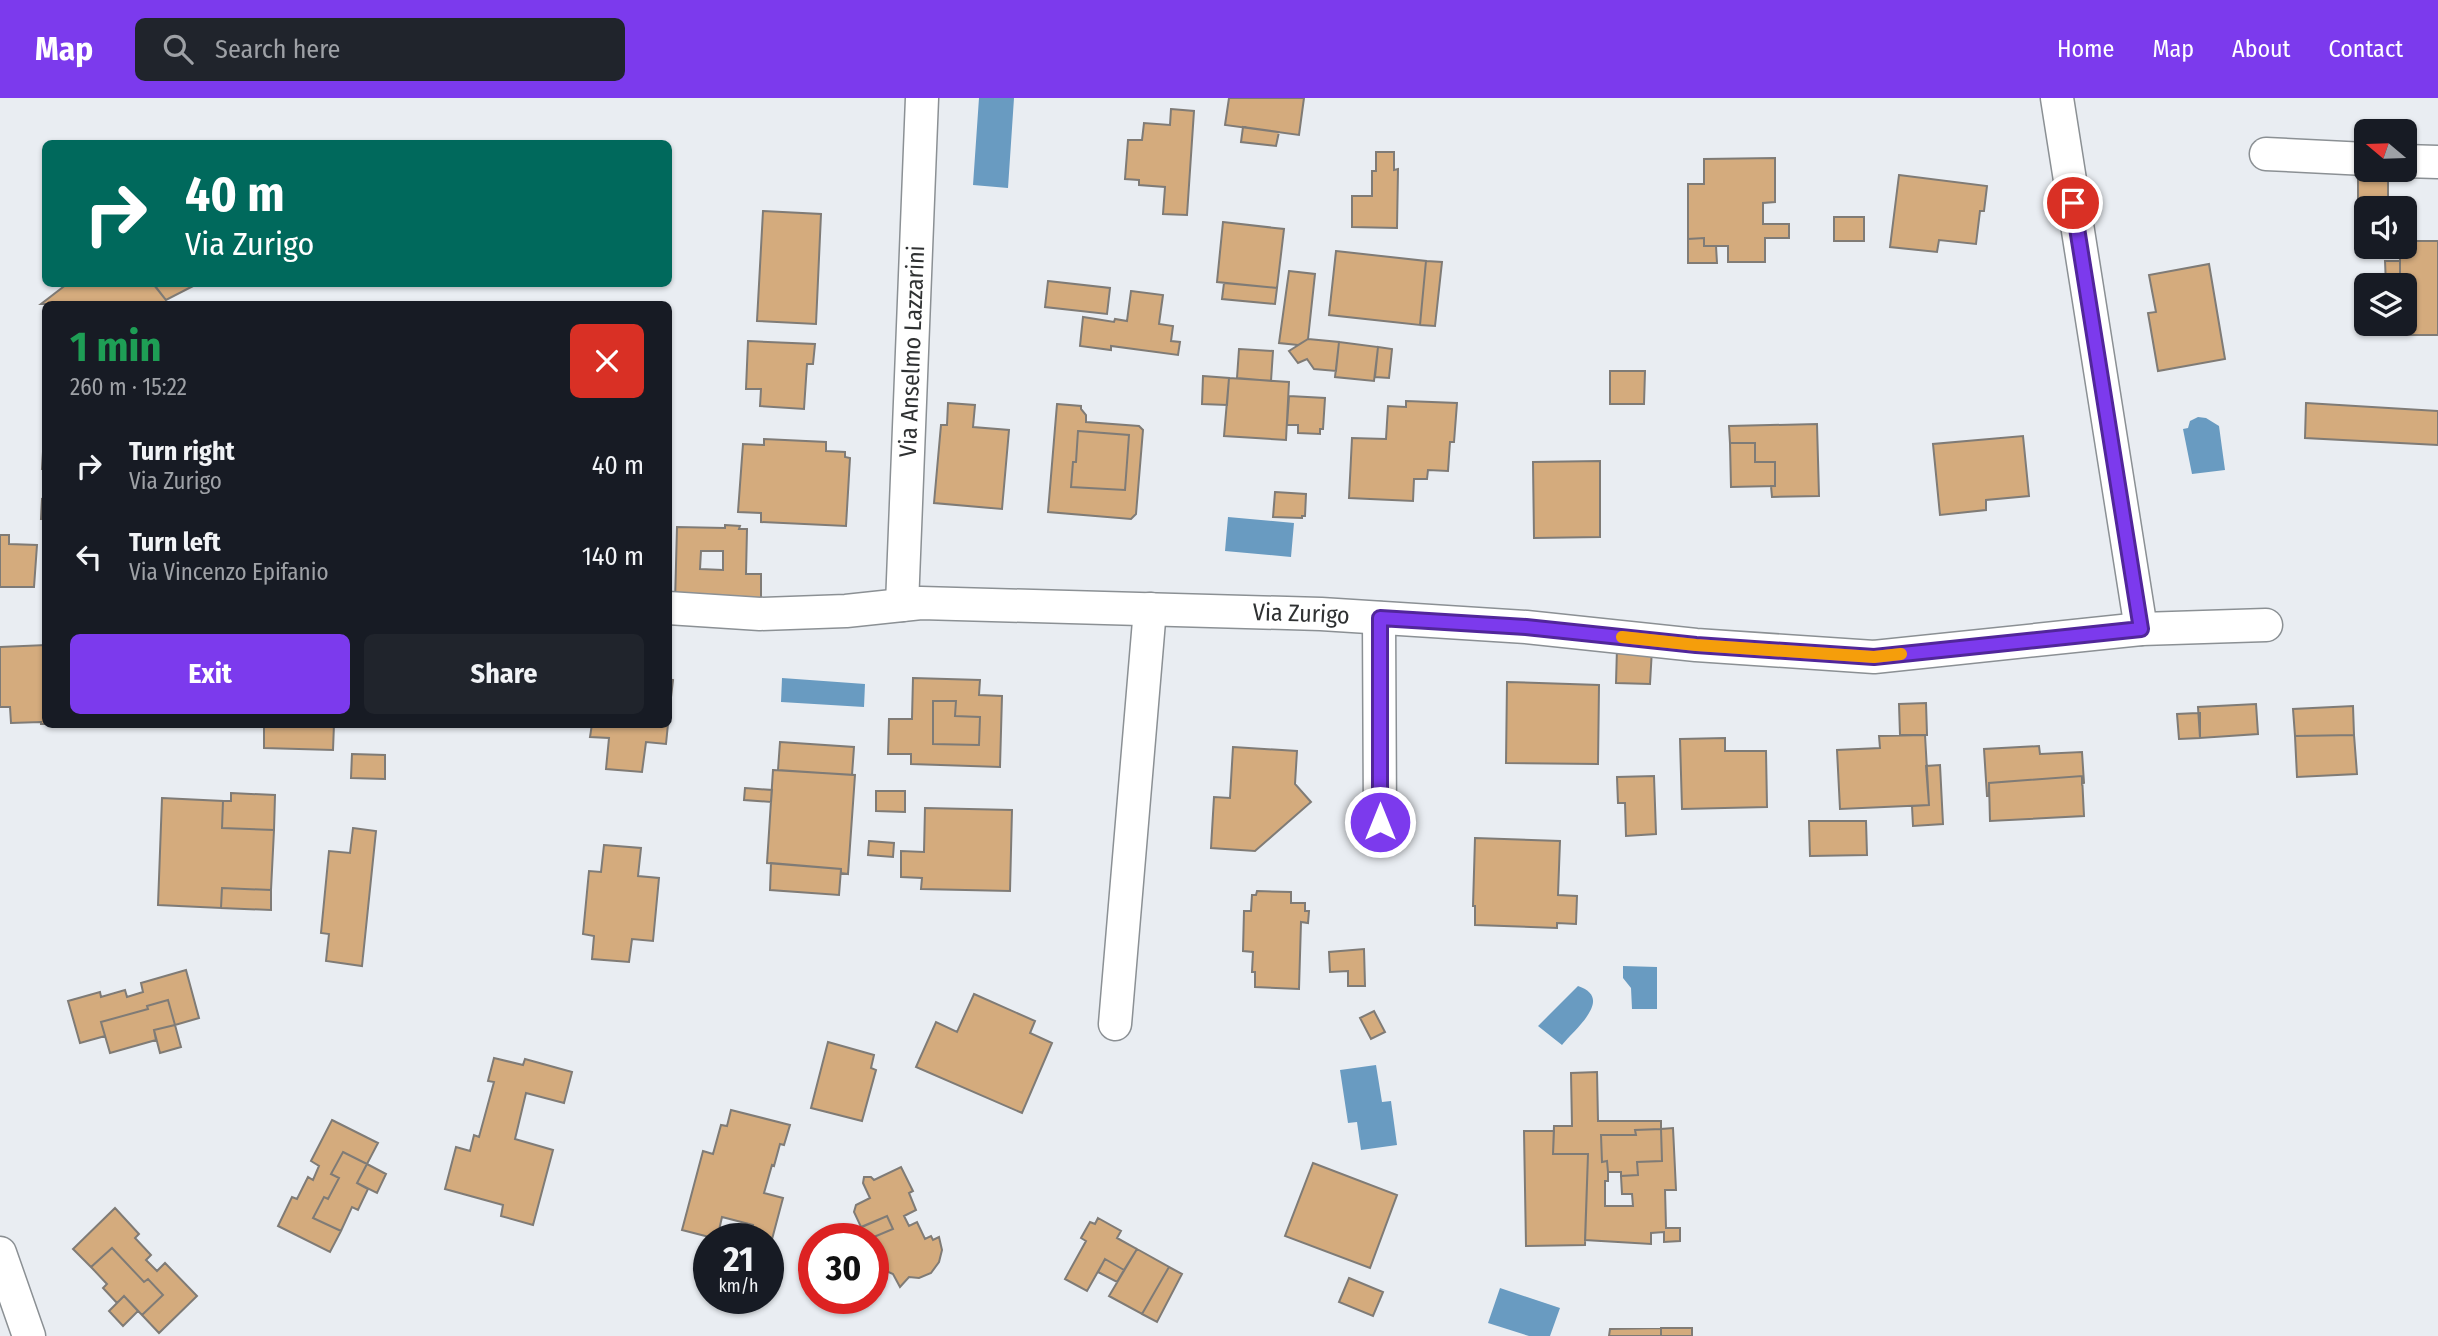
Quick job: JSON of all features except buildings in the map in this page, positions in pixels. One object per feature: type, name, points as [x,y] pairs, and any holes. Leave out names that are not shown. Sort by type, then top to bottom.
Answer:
[{"type":"street","name":"Via Anselmo Lazzarini","points":[[902,605],[922,98]]},
{"type":"street","points":[[2056,98],[2141,629]]},
{"type":"street","points":[[2266,154],[2354,158]]},
{"type":"street","points":[[2417,161],[2438,162]]},
{"type":"street","name":"Via Zurigo","points":[[672,608],[760,614],[846,611],[921,603],[1380,618],[1526,627],[1696,645],[1874,657],[2141,629],[2266,625]]},
{"type":"street","points":[[1115,1024],[1150,609]]},
{"type":"street","points":[[1380,618],[1380,822]]},
{"type":"street","points":[[0,1253],[29,1336]]},
{"type":"water","points":[[979,98],[1014,98],[1008,188],[973,185]]},
{"type":"water","points":[[2198,417],[2206,418],[2219,426],[2225,470],[2192,474],[2183,429],[2188,428],[2190,421]]},
{"type":"water","points":[[1228,517],[1294,523],[1291,557],[1225,551]]},
{"type":"water","points":[[782,678],[865,684],[864,707],[781,702]]},
{"type":"water","points":[[1623,966],[1657,967],[1657,1009],[1632,1009],[1631,988],[1623,978]]},
{"type":"water","points":[[1578,986],[1588,991],[1593,998],[1592,1005],[1583,1022],[1562,1045],[1538,1026]]},
{"type":"water","points":[[1376,1065],[1382,1102],[1391,1101],[1397,1145],[1361,1150],[1357,1122],[1348,1123],[1340,1070]]},
{"type":"water","points":[[1500,1288],[1560,1308],[1550,1336],[1529,1336],[1488,1323]]},
{"type":"slow traffic","points":[[1622,637],[1696,645],[1874,657],[1901,654]]},
{"type":"route","points":[[1380,822],[1380,618],[1526,627],[1696,645],[1874,657],[2141,629],[2073,203]]}]
